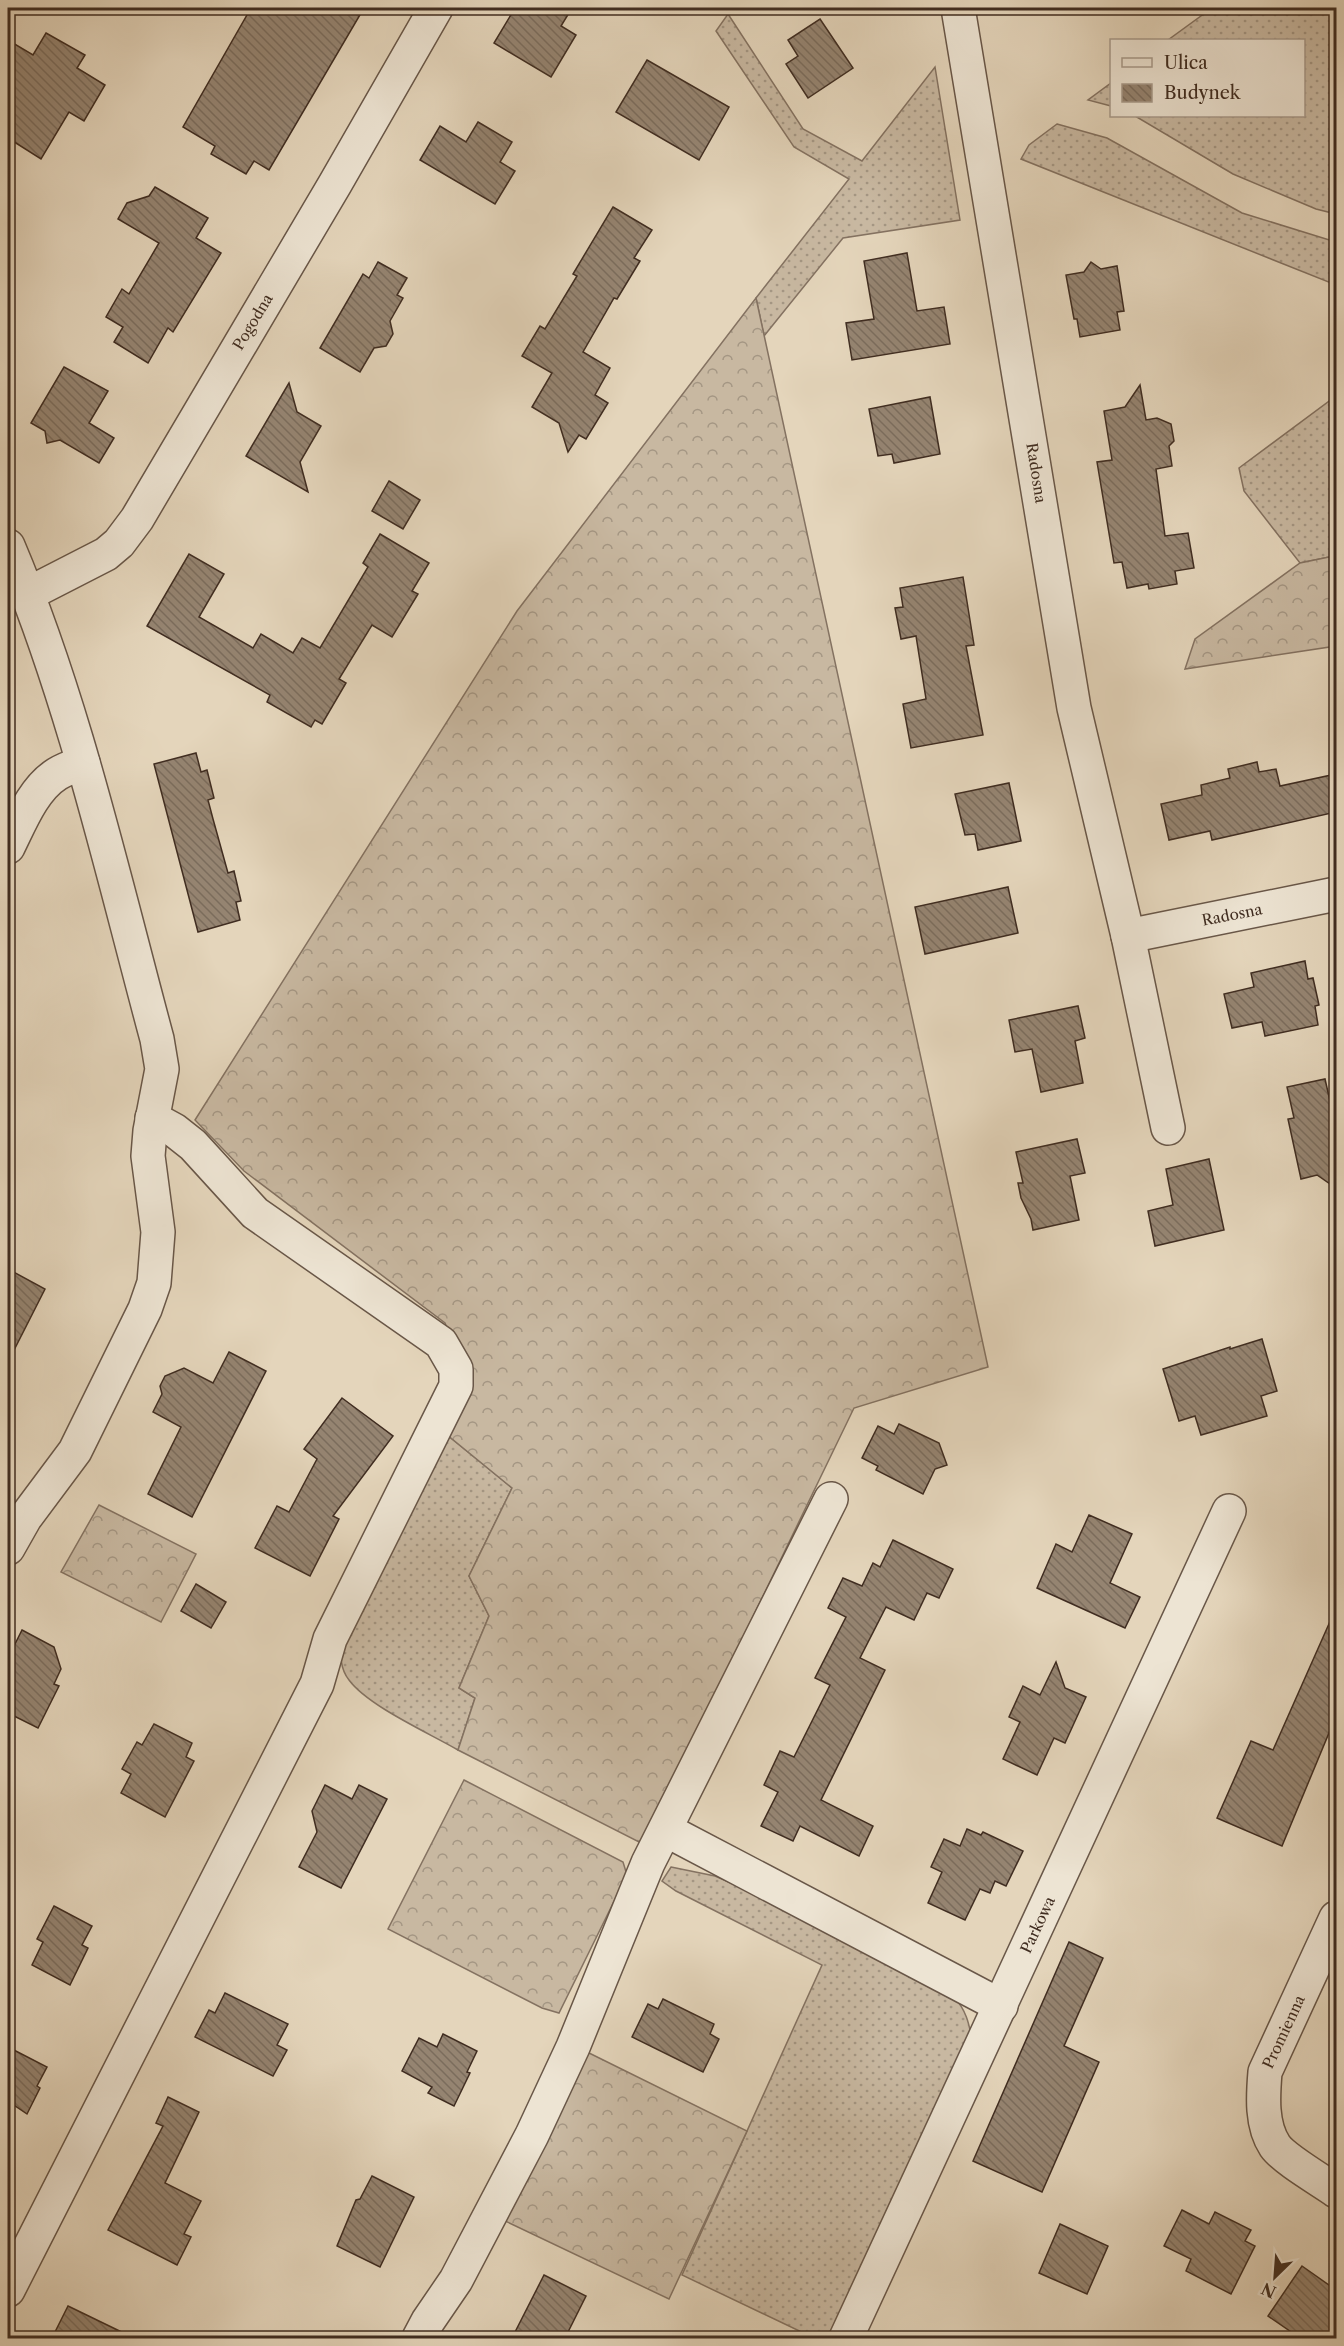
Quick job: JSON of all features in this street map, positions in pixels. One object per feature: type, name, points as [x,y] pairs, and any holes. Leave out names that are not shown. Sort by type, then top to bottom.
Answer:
[{"type":"street","name":"Pogodna","points":[[28,594],[106,554],[119,543],[136,519],[335,184],[436,8]]},
{"type":"street","name":"Radosna","points":[[957,8],[1074,708],[1128,936],[1168,1128]]},
{"type":"street","points":[[8,546],[28,594],[83,763],[157,1039],[162,1069],[152,1118],[148,1156],[159,1232],[154,1283],[145,1308],[75,1451],[25,1518],[8,1547]]},
{"type":"street","points":[[8,847],[27,809],[44,785],[56,774],[83,763]]},
{"type":"street","name":"Radosna","points":[[1128,936],[1336,894]]},
{"type":"street","points":[[8,2290],[317,1684],[330,1639],[456,1386],[456,1369],[441,1343],[255,1213],[193,1145],[174,1130],[152,1118]]},
{"type":"street","points":[[419,2338],[456,2280],[532,2135],[573,2047],[648,1863],[831,1499]]},
{"type":"street","name":"Parkowa","points":[[846,2338],[1229,1511]]},
{"type":"street","points":[[666,1830],[1001,2007]]},
{"type":"street","name":"Promienna","points":[[1336,1918],[1265,2072],[1263,2100],[1264,2118],[1275,2146],[1336,2191]]},
{"type":"green space","points":[[1212,8],[1336,8],[1336,214],[1316,209],[1233,174],[1137,117],[1305,117],[1305,39],[1169,39]]},
{"type":"green space","points":[[728,14],[803,129],[862,161],[935,67],[960,220],[843,238],[764,336],[756,298],[849,179],[794,147],[716,31]]},
{"type":"green space","points":[[1110,84],[1110,106],[1088,100]]},
{"type":"green space","points":[[1057,124],[1107,138],[1242,213],[1336,242],[1336,285],[1021,159],[1029,145]]},
{"type":"green space","points":[[756,298],[988,1367],[854,1408],[643,1844],[458,1750],[475,1698],[459,1688],[489,1616],[469,1576],[512,1488],[446,1434],[471,1391],[445,1323],[244,1171],[195,1120],[517,611]]},
{"type":"green space","points":[[1336,396],[1336,562],[1329,557],[1300,563],[1244,491],[1239,468]]},
{"type":"green space","points":[[1329,557],[1336,562],[1336,646],[1185,669],[1195,639],[1300,563]]},
{"type":"green space","points":[[446,1434],[512,1488],[469,1576],[489,1616],[459,1688],[475,1698],[458,1750],[370,1700],[346,1676],[341,1656],[341,1640]]},
{"type":"green space","points":[[99,1505],[196,1554],[161,1622],[61,1572]]},
{"type":"green space","points":[[464,1780],[623,1862],[627,1875],[559,2013],[542,2008],[388,1929]]},
{"type":"green space","points":[[671,1867],[715,1876],[770,1900],[954,1997],[970,2028],[972,2040],[895,2193],[829,2338],[814,2338],[682,2275],[822,1965],[676,1891],[662,1881]]},
{"type":"green space","points":[[583,2050],[747,2131],[669,2299],[501,2219]]},
{"type":"building","points":[[251,8],[364,8],[269,170],[254,161],[246,174],[211,154],[215,146],[183,127]]},
{"type":"building","points":[[515,8],[572,8],[561,26],[576,35],[551,77],[494,43]]},
{"type":"building","points":[[820,19],[853,68],[808,98],[786,64],[798,56],[788,40]]},
{"type":"building","points":[[46,33],[85,55],[77,68],[105,85],[84,121],[69,112],[41,159],[8,138],[8,40],[33,55]]},
{"type":"building","points":[[647,60],[729,107],[699,160],[616,112]]},
{"type":"building","points":[[478,122],[512,142],[500,162],[515,171],[495,204],[420,160],[440,126],[466,142]]},
{"type":"building","points":[[155,187],[208,218],[196,238],[221,253],[173,332],[168,328],[148,363],[114,342],[123,327],[106,317],[122,289],[129,294],[159,243],[118,219],[127,203],[149,196]]},
{"type":"building","points":[[613,207],[652,230],[634,258],[640,261],[617,299],[614,298],[583,352],[610,368],[595,395],[608,403],[586,439],[579,435],[568,452],[559,423],[532,407],[552,373],[522,356],[540,326],[545,329],[577,276],[573,274]]},
{"type":"building","points":[[907,253],[917,311],[944,307],[950,344],[852,360],[846,323],[874,319],[864,261]]},
{"type":"building","points":[[378,262],[407,278],[397,295],[403,298],[390,321],[393,334],[386,346],[374,348],[360,372],[320,348],[363,274],[369,278]]},
{"type":"building","points":[[1091,262],[1101,269],[1117,266],[1124,311],[1117,312],[1120,330],[1080,337],[1077,319],[1074,319],[1066,275],[1084,272]]},
{"type":"building","points":[[64,367],[108,391],[89,423],[114,438],[99,463],[60,440],[47,443],[45,431],[31,423]]},
{"type":"building","points":[[289,383],[297,412],[321,426],[300,462],[308,492],[246,456]]},
{"type":"building","points":[[1140,385],[1146,420],[1157,418],[1171,424],[1174,441],[1169,446],[1172,466],[1156,469],[1165,536],[1188,533],[1194,568],[1175,571],[1177,584],[1149,589],[1148,584],[1127,588],[1122,562],[1114,563],[1097,462],[1112,460],[1104,411],[1125,407]]},
{"type":"building","points":[[930,397],[940,454],[894,463],[892,454],[878,456],[869,409]]},
{"type":"building","points":[[389,481],[420,500],[403,529],[372,511]]},
{"type":"building","points":[[380,534],[429,563],[412,591],[418,594],[392,637],[372,625],[339,679],[346,683],[322,724],[315,720],[311,727],[267,702],[270,695],[147,626],[189,554],[224,574],[199,617],[253,648],[261,634],[293,653],[302,638],[320,648],[368,567],[363,563]]},
{"type":"building","points":[[963,577],[974,645],[966,646],[983,735],[911,748],[903,704],[926,699],[916,636],[901,639],[895,608],[903,607],[900,588]]},
{"type":"building","points":[[196,753],[201,772],[207,770],[214,798],[208,800],[228,873],[234,871],[241,901],[236,902],[240,920],[198,932],[154,764]]},
{"type":"building","points":[[1257,762],[1259,772],[1276,769],[1280,786],[1336,774],[1336,812],[1212,840],[1210,831],[1169,840],[1161,804],[1202,795],[1201,785],[1230,778],[1228,769]]},
{"type":"building","points":[[1009,783],[1021,841],[978,850],[975,834],[965,835],[955,794]]},
{"type":"building","points":[[1008,887],[1018,933],[925,954],[915,907]]},
{"type":"building","points":[[1305,961],[1308,979],[1313,978],[1319,1005],[1315,1006],[1318,1025],[1265,1036],[1262,1022],[1232,1028],[1224,994],[1254,987],[1251,973]]},
{"type":"building","points":[[1078,1006],[1085,1038],[1075,1041],[1083,1083],[1041,1092],[1032,1049],[1015,1052],[1009,1020]]},
{"type":"building","points":[[1325,1079],[1332,1110],[1336,1109],[1336,1188],[1317,1175],[1301,1179],[1288,1119],[1294,1118],[1287,1087]]},
{"type":"building","points":[[1077,1139],[1085,1173],[1070,1176],[1079,1220],[1033,1230],[1031,1219],[1021,1198],[1018,1183],[1023,1183],[1016,1152]]},
{"type":"building","points":[[1209,1159],[1224,1230],[1155,1246],[1148,1211],[1173,1205],[1166,1169]]},
{"type":"building","points":[[8,1269],[45,1289],[8,1362]]},
{"type":"building","points":[[1262,1339],[1277,1391],[1261,1396],[1267,1416],[1201,1435],[1195,1416],[1179,1421],[1163,1369]]},
{"type":"building","points":[[229,1352],[266,1371],[192,1517],[148,1494],[181,1427],[153,1412],[162,1394],[160,1386],[165,1376],[184,1368],[213,1383]]},
{"type":"building","points":[[342,1398],[393,1436],[333,1516],[339,1519],[310,1576],[255,1548],[277,1506],[289,1512],[317,1459],[304,1449]]},
{"type":"building","points":[[899,1424],[939,1443],[947,1465],[935,1469],[923,1494],[876,1470],[878,1466],[862,1458],[878,1426],[894,1434]]},
{"type":"building","points":[[1089,1515],[1132,1534],[1110,1583],[1140,1597],[1125,1628],[1037,1588],[1056,1544],[1072,1552]]},
{"type":"building","points":[[893,1540],[953,1569],[939,1598],[927,1593],[914,1620],[886,1607],[860,1658],[885,1670],[821,1800],[873,1826],[859,1856],[800,1826],[793,1841],[761,1826],[778,1792],[764,1785],[780,1751],[794,1757],[830,1685],[815,1678],[846,1617],[828,1608],[843,1578],[862,1586],[873,1563],[880,1567]]},
{"type":"building","points":[[196,1584],[226,1602],[211,1628],[181,1611]]},
{"type":"building","points":[[1336,1608],[1336,1716],[1282,1846],[1217,1818],[1251,1741],[1273,1750]]},
{"type":"building","points":[[22,1630],[54,1647],[61,1669],[54,1684],[59,1686],[38,1728],[8,1713],[8,1658]]},
{"type":"building","points":[[1056,1662],[1065,1688],[1086,1697],[1065,1743],[1054,1738],[1037,1775],[1003,1759],[1020,1722],[1009,1717],[1023,1686],[1040,1695]]},
{"type":"building","points":[[154,1724],[192,1743],[186,1757],[194,1761],[165,1817],[121,1793],[131,1774],[122,1769],[137,1742],[142,1745]]},
{"type":"building","points":[[325,1785],[352,1799],[359,1785],[387,1799],[341,1888],[299,1867],[317,1832],[312,1811]]},
{"type":"building","points":[[967,1829],[981,1835],[983,1832],[1023,1851],[1006,1886],[995,1881],[990,1893],[980,1889],[965,1920],[928,1903],[942,1872],[931,1867],[944,1839],[960,1846]]},
{"type":"building","points":[[54,1906],[92,1926],[82,1945],[88,1948],[70,1985],[32,1965],[43,1942],[37,1939]]},
{"type":"building","points":[[1069,1942],[1103,1958],[1064,2046],[1099,2062],[1042,2192],[973,2161]]},
{"type":"building","points":[[225,1993],[288,2024],[277,2045],[287,2050],[273,2076],[195,2037],[209,2010],[215,2013]]},
{"type":"building","points":[[663,1999],[714,2024],[710,2034],[719,2039],[703,2072],[632,2037],[648,2004],[658,2009]]},
{"type":"building","points":[[443,2034],[477,2051],[467,2072],[470,2073],[454,2106],[428,2093],[432,2087],[402,2071],[419,2038],[437,2047]]},
{"type":"building","points":[[8,2047],[47,2067],[27,2114],[8,2101]]},
{"type":"building","points":[[168,2097],[199,2112],[165,2183],[201,2201],[184,2234],[191,2237],[177,2265],[108,2230],[163,2126],[156,2123]]},
{"type":"building","points":[[372,2176],[414,2197],[380,2267],[337,2246],[356,2200],[360,2199]]},
{"type":"building","points":[[1182,2210],[1209,2224],[1215,2212],[1251,2230],[1245,2241],[1255,2246],[1231,2294],[1186,2271],[1191,2259],[1164,2246]]},
{"type":"building","points":[[1060,2224],[1108,2246],[1087,2294],[1039,2273]]},
{"type":"building","points":[[1302,2266],[1336,2290],[1336,2338],[1300,2338],[1268,2316]]},
{"type":"building","points":[[544,2275],[586,2296],[565,2338],[512,2338]]},
{"type":"building","points":[[68,2306],[134,2338],[52,2338]]}]
